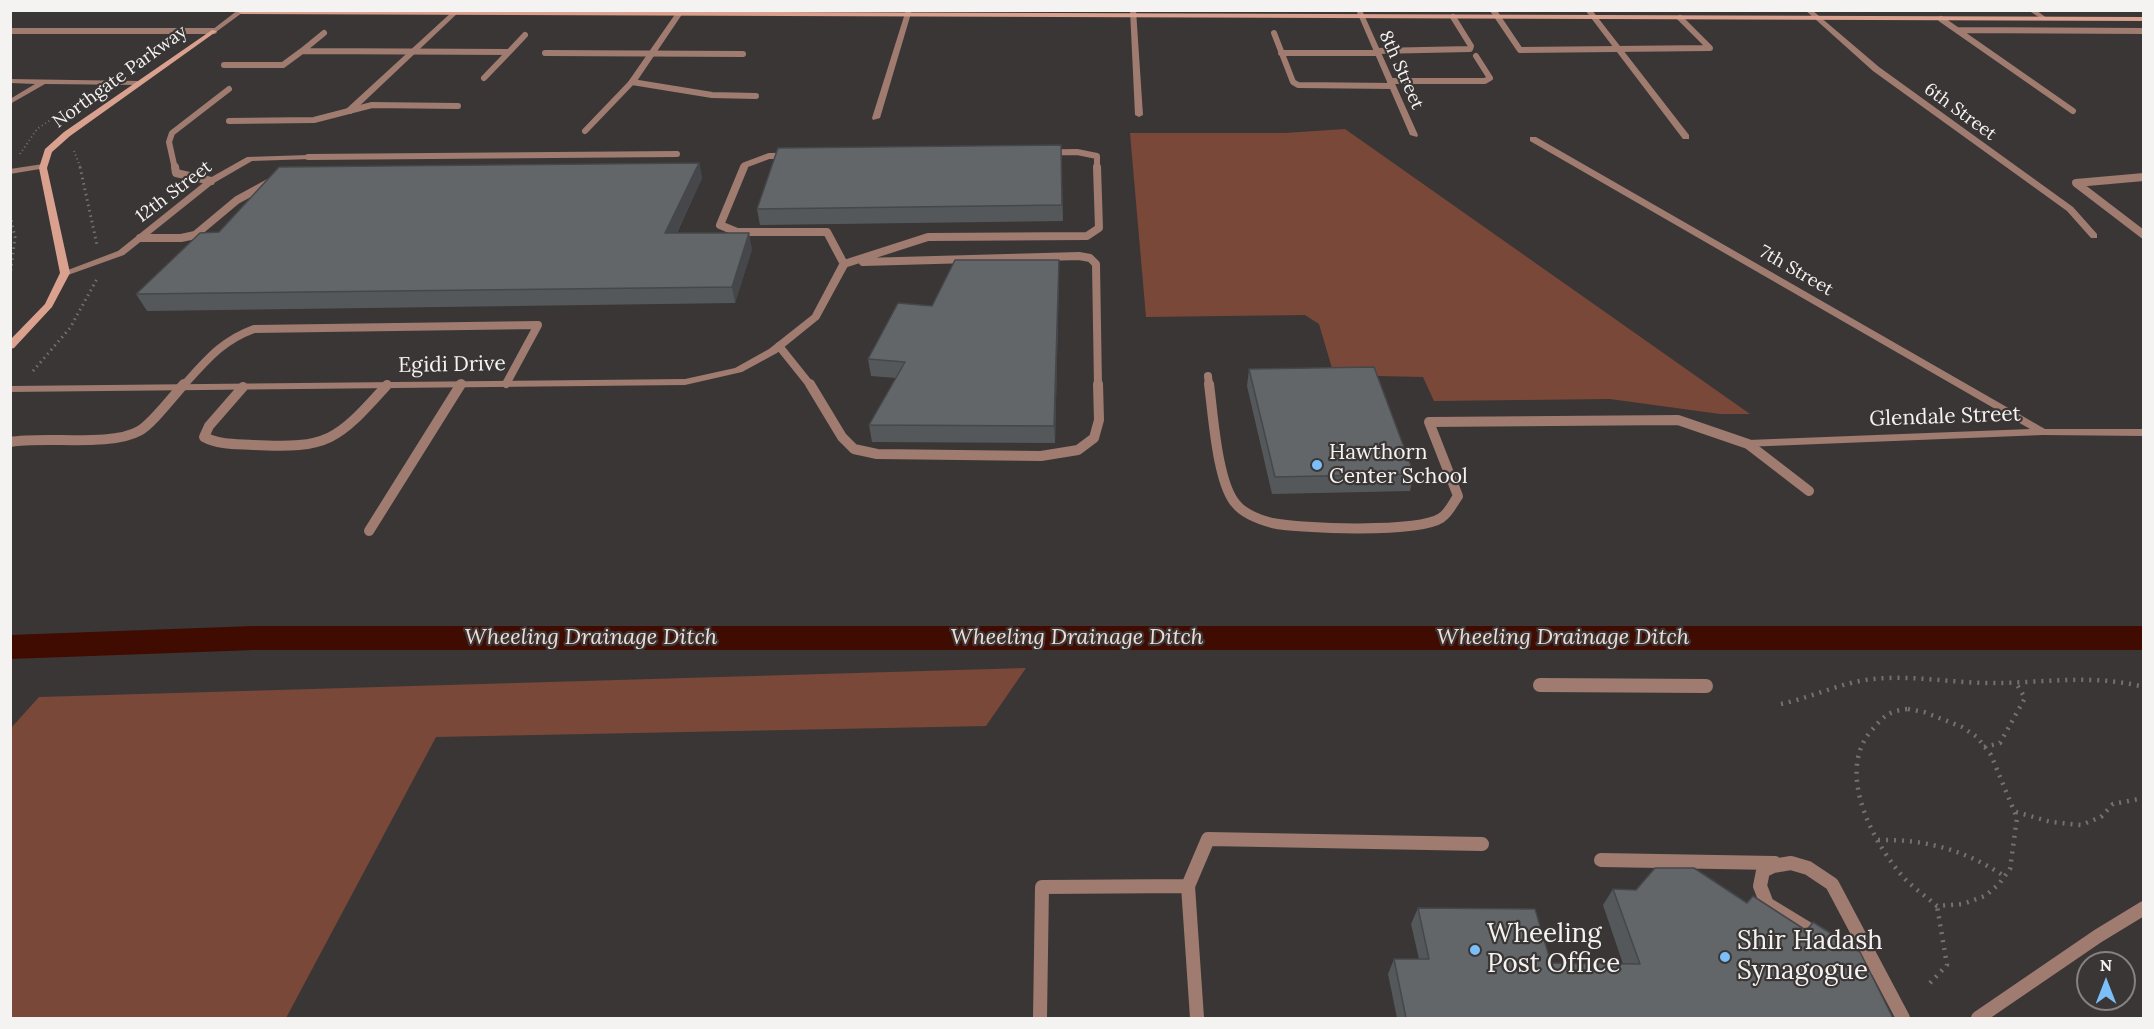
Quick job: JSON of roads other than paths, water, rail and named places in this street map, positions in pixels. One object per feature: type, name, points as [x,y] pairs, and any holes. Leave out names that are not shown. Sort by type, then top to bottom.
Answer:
[{"type":"street","points":[[1588,10],[1686,137]]},
{"type":"street","name":"6th Street","points":[[1808,10],[1876,69],[2070,209],[2094,236]]},
{"type":"street","points":[[2031,10],[2045,19]]},
{"type":"street","points":[[242,11],[1360,14],[1453,17],[1495,14],[1680,18],[2144,19]]},
{"type":"street","name":"Northgate Parkway","points":[[43,166],[48,152],[66,134],[242,11]]},
{"type":"street","points":[[348,112],[457,11]]},
{"type":"street","points":[[632,82],[681,12]]},
{"type":"street","points":[[876,118],[908,12]]},
{"type":"street","points":[[1133,13],[1139,115]]},
{"type":"street","name":"8th Street","points":[[1360,14],[1414,135]]},
{"type":"street","points":[[10,81],[139,83]]},
{"type":"street","points":[[10,102],[44,81]]},
{"type":"street","name":"7th Street","points":[[1533,140],[2043,432]]},
{"type":"street","name":"12th Street","points":[[65,273],[121,253],[211,181],[250,159],[313,157]]},
{"type":"street","points":[[10,172],[43,166],[65,273],[49,305],[10,346]]},
{"type":"street","name":"Egidi Drive","points":[[12,389],[685,382],[738,370],[779,346],[816,317],[844,264]]},
{"type":"street","name":"Glendale Street","points":[[1748,444],[2043,432],[2144,433]]},
{"type":"lane","points":[[1495,14],[1520,50],[1710,48],[1680,18]]},
{"type":"lane","points":[[1281,52],[1460,51],[1470,49],[1471,46],[1453,17]]},
{"type":"lane","points":[[1941,19],[2073,111]]},
{"type":"lane","points":[[1957,30],[2144,31]]},
{"type":"lane","points":[[10,31],[214,31]]},
{"type":"lane","points":[[224,66],[284,65],[324,33]]},
{"type":"lane","points":[[1274,33],[1293,82],[1298,85],[1485,81],[1490,78],[1490,73],[1476,56]]},
{"type":"lane","points":[[484,78],[525,35]]},
{"type":"lane","points":[[302,51],[509,52]]},
{"type":"lane","points":[[545,53],[743,54]]},
{"type":"lane","points":[[585,131],[632,82],[712,95],[756,96]]},
{"type":"lane","points":[[211,181],[176,172],[169,142],[172,133],[229,89]]},
{"type":"lane","points":[[229,121],[308,120],[379,105],[458,106]]},
{"type":"lane","points":[[1077,152],[1096,156],[1099,228],[1087,236],[928,237],[844,264],[827,232],[737,232],[720,225],[745,165],[769,156],[1077,152]]},
{"type":"lane","points":[[303,168],[313,157],[677,154]]},
{"type":"lane","points":[[140,238],[181,238],[195,235],[250,191],[284,176]]},
{"type":"lane","points":[[2144,177],[2095,179],[2076,183],[2144,235]]},
{"type":"lane","points":[[779,346],[816,392],[842,436],[854,449],[877,454],[1041,456],[1078,450],[1094,438],[1099,420],[1096,264],[1090,258],[1079,256],[901,260],[844,264]]},
{"type":"lane","points":[[10,442],[27,438],[128,436],[147,426],[221,345],[234,336],[254,329],[538,325],[506,384]]},
{"type":"lane","points":[[1208,376],[1225,484],[1235,504],[1273,523],[1301,527],[1408,524],[1441,518],[1458,496],[1429,422],[1678,420],[1748,444],[1809,491]]},
{"type":"lane","points":[[369,531],[461,384]]},
{"type":"lane","points":[[243,387],[209,426],[204,437],[215,443],[296,445],[319,443],[341,434],[387,385]]},
{"type":"lane","points":[[1540,685],[1706,686]]},
{"type":"lane","points":[[1197,1018],[1188,886],[1208,839],[1482,844]]},
{"type":"lane","points":[[1601,860],[1794,863],[1814,870],[1832,884],[1875,969],[1903,1018]]},
{"type":"lane","points":[[1775,863],[1763,872],[1760,886],[1767,904],[1875,969]]},
{"type":"lane","points":[[1040,1018],[1042,887],[1188,886]]},
{"type":"lane","points":[[1978,1018],[2098,936],[2144,908]]},
{"type":"waterway","name":"Wheeling Drainage Ditch","points":[[10,647],[254,638],[2144,638]]},
{"type":"place","name":"Hawthorn Center School","points":[[1317,465]]},
{"type":"place","name":"Wheeling Post Office","points":[[1475,950]]},
{"type":"place","name":"Shir Hadash Synagogue","points":[[1725,957]]}]
